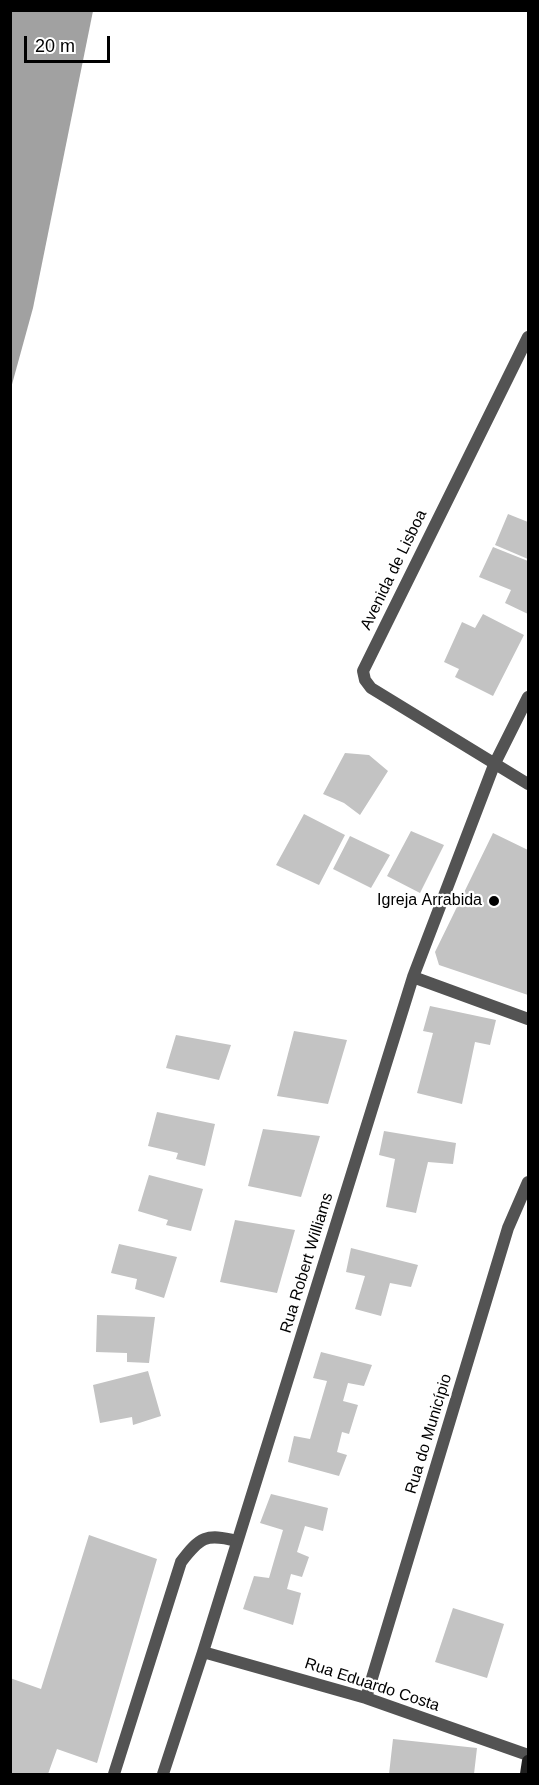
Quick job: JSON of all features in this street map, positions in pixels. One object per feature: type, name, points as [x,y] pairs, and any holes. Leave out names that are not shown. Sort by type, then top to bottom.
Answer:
[{"type":"street","name":"Avenida de Lisboa","points":[[494,765],[371,688],[365,680],[363,671],[528,337]]},
{"type":"street","name":"Rua Robert Williams","points":[[163,1774],[413,977],[494,765],[528,698]]},
{"type":"street","points":[[494,765],[528,784]]},
{"type":"street","points":[[413,977],[528,1019]]},
{"type":"street","name":"Rua do Município","points":[[366,1698],[508,1228],[528,1182]]},
{"type":"street","points":[[114,1774],[181,1562],[195,1543],[216,1536],[237,1541]]},
{"type":"street","name":"Rua Eduardo Costa","points":[[203,1652],[366,1698],[528,1755]]},
{"type":"street","points":[[526,1774],[528,1761]]},
{"type":"shaded area","points":[[11,10],[93,11],[33,308],[11,388]]},
{"type":"building","points":[[508,514],[528,522],[528,559],[495,545]]},
{"type":"building","points":[[493,547],[528,561],[528,614],[505,603],[511,590],[479,577]]},
{"type":"building","points":[[483,614],[524,635],[493,696],[455,677],[459,669],[444,662],[462,622],[475,628]]},
{"type":"building","points":[[345,753],[369,755],[388,771],[360,815],[344,803],[323,794]]},
{"type":"building","points":[[304,814],[345,835],[319,885],[276,865]]},
{"type":"building","points":[[411,831],[444,845],[420,893],[387,876]]},
{"type":"building","name":"Igreja Arrabida","points":[[493,833],[528,850],[528,995],[439,965],[435,952]]},
{"type":"building","points":[[350,836],[390,855],[371,888],[333,869]]},
{"type":"building","points":[[430,1006],[496,1020],[490,1045],[475,1042],[462,1104],[417,1093],[433,1033],[423,1031]]},
{"type":"building","points":[[294,1031],[347,1040],[328,1104],[277,1096]]},
{"type":"building","points":[[176,1035],[231,1045],[219,1080],[166,1068]]},
{"type":"building","points":[[157,1112],[215,1124],[205,1166],[176,1159],[178,1153],[148,1146]]},
{"type":"building","points":[[263,1129],[320,1136],[301,1197],[248,1186]]},
{"type":"building","points":[[384,1131],[456,1143],[453,1164],[428,1162],[416,1213],[386,1207],[395,1159],[379,1155]]},
{"type":"building","points":[[149,1175],[203,1189],[191,1231],[166,1225],[168,1220],[138,1211]]},
{"type":"building","points":[[235,1220],[295,1230],[277,1293],[220,1282]]},
{"type":"building","points":[[119,1244],[177,1257],[164,1298],[135,1289],[137,1279],[111,1273]]},
{"type":"building","points":[[351,1248],[418,1265],[411,1287],[390,1283],[381,1316],[355,1309],[365,1276],[346,1272]]},
{"type":"building","points":[[97,1315],[155,1317],[149,1363],[127,1362],[127,1353],[96,1352]]},
{"type":"building","points":[[321,1352],[372,1365],[364,1386],[348,1383],[343,1401],[358,1405],[349,1434],[342,1432],[337,1452],[347,1455],[339,1476],[288,1462],[294,1436],[310,1439],[327,1381],[313,1378]]},
{"type":"building","points":[[148,1371],[161,1416],[133,1425],[132,1417],[100,1423],[93,1385]]},
{"type":"building","points":[[271,1494],[328,1508],[323,1531],[305,1526],[297,1552],[309,1557],[302,1577],[291,1574],[287,1589],[301,1593],[293,1625],[243,1609],[254,1576],[269,1578],[283,1530],[260,1523]]},
{"type":"building","points":[[89,1535],[157,1559],[97,1763],[57,1749],[48,1774],[10,1774],[10,1678],[41,1689]]},
{"type":"building","points":[[453,1608],[504,1624],[487,1678],[435,1662]]},
{"type":"building","points":[[393,1739],[477,1748],[474,1774],[389,1774]]},
{"type":"place","name":"Igreja Arrabida","points":[[494,901]]}]
